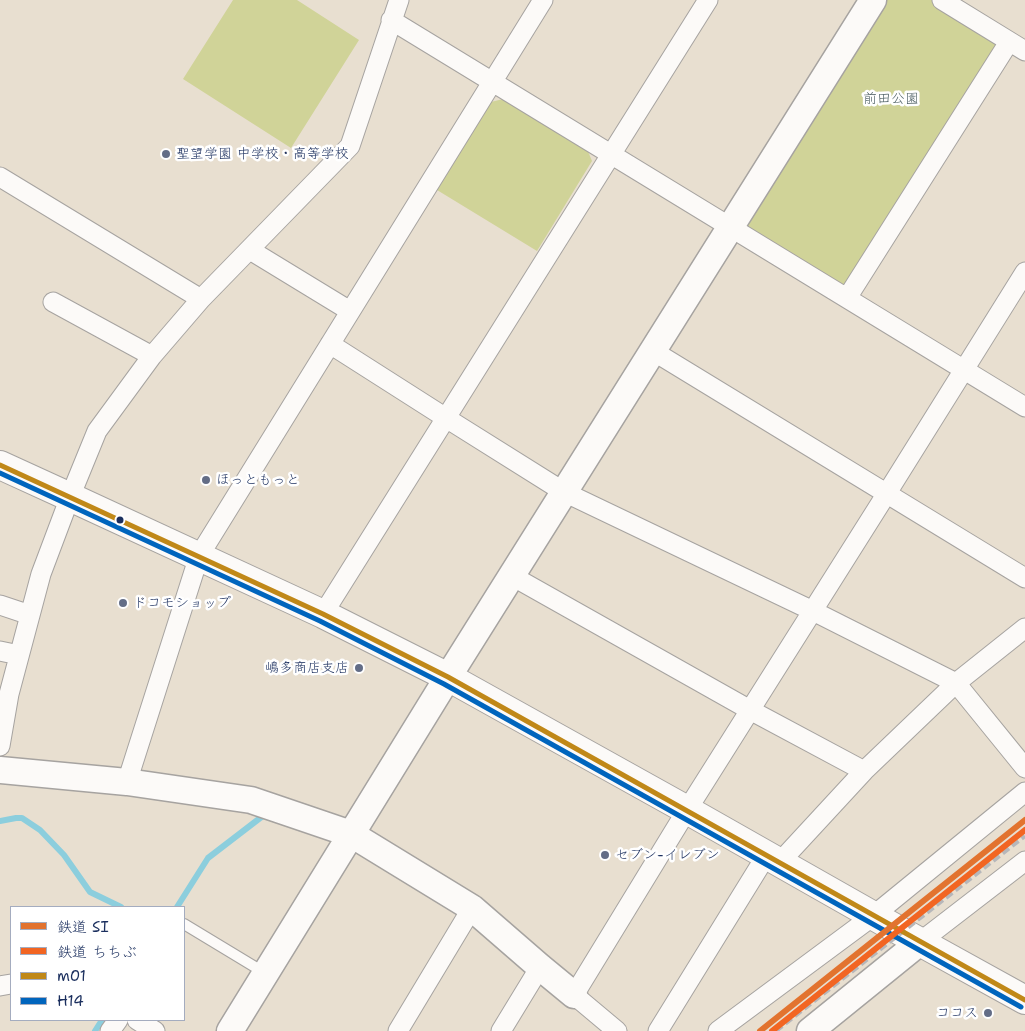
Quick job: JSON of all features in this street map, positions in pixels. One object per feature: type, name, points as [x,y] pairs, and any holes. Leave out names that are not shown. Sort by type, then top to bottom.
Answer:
[{"type":"main road","points":[[0,466],[323,614],[448,677],[1025,1000]]},
{"type":"street","points":[[0,746],[9,694],[41,574],[70,497],[98,431],[152,356],[201,299],[350,146],[399,0]]},
{"type":"street","points":[[127,782],[199,556],[543,0]]},
{"type":"street","points":[[323,614],[708,0]]},
{"type":"street","points":[[230,1031],[448,677],[873,0]]},
{"type":"street","points":[[846,298],[1017,46],[942,0]]},
{"type":"street","points":[[392,20],[1025,407]]},
{"type":"street","points":[[0,177],[201,299]]},
{"type":"street","points":[[250,250],[350,311]]},
{"type":"street","points":[[574,995],[687,810],[1025,272]]},
{"type":"street","points":[[53,302],[152,356]]},
{"type":"street","points":[[330,344],[564,492],[813,611],[956,683],[1025,768]]},
{"type":"street","points":[[653,351],[1025,578]]},
{"type":"street","points":[[512,576],[864,772]]},
{"type":"street","points":[[0,605],[30,615]]},
{"type":"street","points":[[658,1031],[773,859],[956,683],[1025,628]]},
{"type":"street","points":[[0,651],[19,655]]},
{"type":"street","points":[[0,770],[127,782],[251,800],[351,834],[472,908],[617,1031]]},
{"type":"street","points":[[718,1031],[873,916],[1025,792]]},
{"type":"street","points":[[810,1031],[1025,860]]},
{"type":"street","points":[[398,1031],[472,908]]},
{"type":"street","points":[[501,1031],[540,967]]},
{"type":"street","points":[[139,1021],[155,1031]]},
{"type":"lane","points":[[185,925],[266,973]]},
{"type":"green space","points":[[233,0],[297,0],[359,40],[291,148],[183,79]]},
{"type":"green space","name":"前田公園","points":[[873,0],[942,0],[1009,42],[847,298],[731,227]]},
{"type":"green space","points":[[507,98],[587,149],[592,161],[537,251],[437,190],[491,102]]},
{"type":"waterway","points":[[178,906],[208,858],[264,815]]},
{"type":"waterway","points":[[0,821],[22,818],[40,830],[64,855],[90,892],[119,906]]},
{"type":"waterway","points":[[95,1031],[101,1021]]},
{"type":"railway","points":[[776,1031],[1025,836]]},
{"type":"rail line","name":"SI","points":[[760,1031],[1025,820]]},
{"type":"rail line","name":"ちちぶ","points":[[772,1031],[1025,830]]},
{"type":"transit line","name":"m01","points":[[0,465],[323,614],[448,677],[1025,1000]]},
{"type":"transit line","name":"H14","points":[[0,473],[320,621],[444,684],[1021,1007]]},
{"type":"place","name":"聖望学園 中学校・高等学校","points":[[166,154]]},
{"type":"place","name":"ほっともっと","points":[[206,480]]},
{"type":"place","name":"ドコモショップ","points":[[123,603]]},
{"type":"place","name":"嶋多商店支店","points":[[359,668]]},
{"type":"place","name":"セブン-イレブン","points":[[605,855]]},
{"type":"place","name":"ココス","points":[[988,1013]]}]
